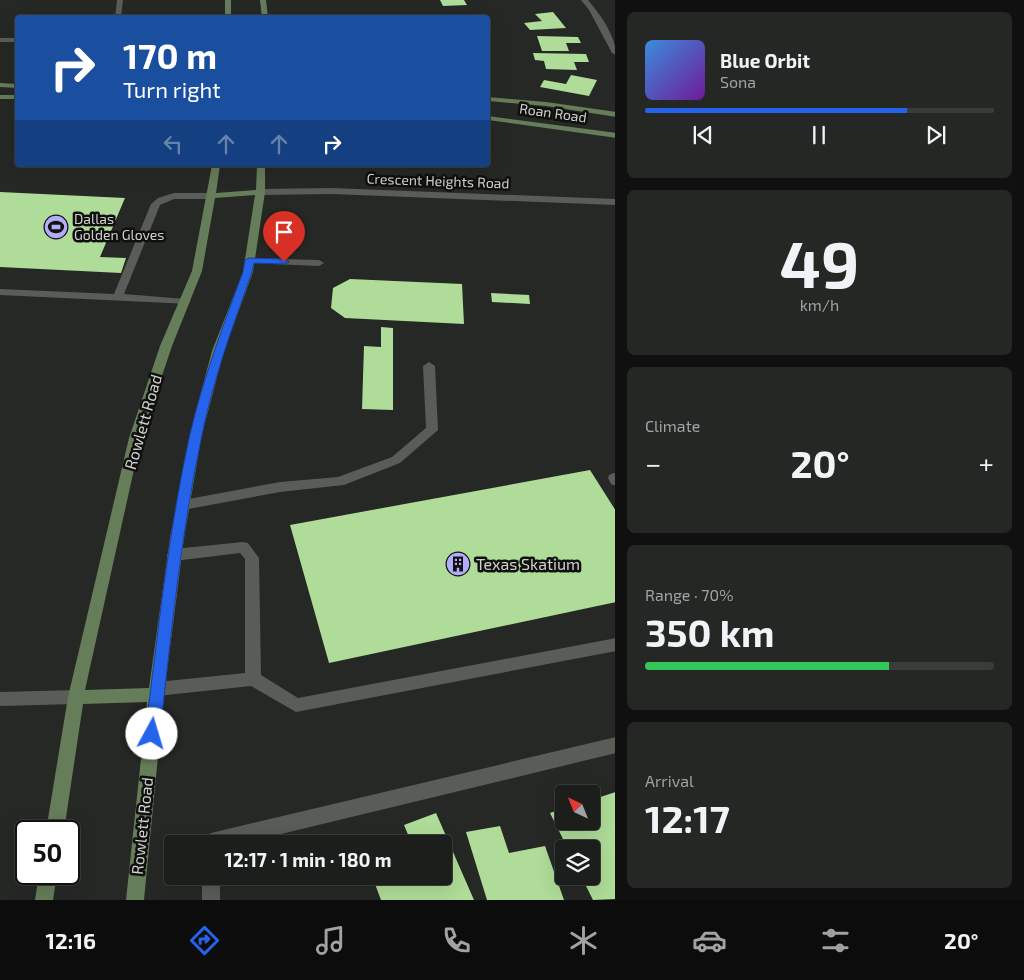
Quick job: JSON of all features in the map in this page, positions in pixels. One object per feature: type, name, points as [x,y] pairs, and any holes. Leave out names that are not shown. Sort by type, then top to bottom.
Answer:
[{"type":"main road","points":[[228,0],[228,15]]},
{"type":"main road","points":[[263,0],[265,15]]},
{"type":"main road","points":[[0,85],[15,86]]},
{"type":"main road","points":[[0,97],[15,98]]},
{"type":"main road","name":"Roan Road","points":[[490,99],[615,115]]},
{"type":"main road","name":"Roan Road","points":[[490,118],[615,136]]},
{"type":"main road","name":"Rowlett Road","points":[[57,820],[76,698],[135,438],[166,346],[198,270],[216,167]]},
{"type":"main road","name":"Rowlett Road","points":[[135,900],[157,692],[182,506],[196,434],[216,360],[248,272],[260,192],[261,167]]},
{"type":"main road","points":[[211,196],[260,192]]},
{"type":"main road","points":[[76,698],[157,692]]},
{"type":"main road","points":[[44,900],[46,885]]},
{"type":"street","points":[[118,15],[120,0]]},
{"type":"street","points":[[584,0],[592,9],[615,53]]},
{"type":"street","points":[[0,40],[15,40]]},
{"type":"street","name":"Crescent Heights Road","points":[[260,192],[332,191],[615,202]]},
{"type":"street","points":[[118,297],[159,200],[166,196],[211,196]]},
{"type":"street","points":[[249,260],[319,263]]},
{"type":"street","points":[[0,292],[185,302]]},
{"type":"street","points":[[182,506],[280,487],[340,482],[396,460],[432,430],[429,366]]},
{"type":"street","points":[[174,555],[243,547],[252,558],[253,679]]},
{"type":"street","points":[[157,692],[253,679],[296,705],[615,644]]},
{"type":"street","points":[[0,699],[76,698]]},
{"type":"street","points":[[238,835],[615,745]]},
{"type":"street","points":[[211,885],[211,900]]},
{"type":"building","points":[[440,0],[464,0],[467,5],[443,6]]},
{"type":"building","points":[[553,12],[566,28],[530,30],[524,23],[542,21],[535,14]]},
{"type":"building","points":[[537,36],[578,37],[581,43],[566,43],[569,51],[542,51]]},
{"type":"building","points":[[533,53],[586,54],[589,62],[574,62],[577,70],[546,69],[544,61],[535,60]]},
{"type":"building","points":[[571,75],[597,80],[589,96],[540,87],[544,80],[566,84]]},
{"type":"building","name":"Dallas Golden Gloves","points":[[0,192],[125,198],[100,257],[126,258],[121,273],[0,267]]},
{"type":"building","points":[[350,279],[462,284],[464,324],[345,318],[331,308],[333,288]]},
{"type":"building","points":[[491,293],[529,295],[530,304],[492,302]]},
{"type":"building","points":[[381,327],[393,328],[393,410],[362,409],[364,346],[381,347]]},
{"type":"building","name":"Texas Skatium","points":[[590,470],[615,509],[615,602],[329,663],[290,525]]},
{"type":"building","points":[[615,792],[615,899],[593,900],[586,885],[600,885],[600,840],[564,840],[558,830],[600,830],[600,797]]},
{"type":"building","points":[[555,811],[555,823],[550,813]]},
{"type":"building","points":[[436,813],[446,835],[408,835],[404,825]]},
{"type":"building","points":[[500,826],[509,853],[545,846],[555,874],[555,885],[559,885],[564,900],[487,900],[466,832]]},
{"type":"building","points":[[452,850],[474,900],[381,900],[375,885],[452,885]]},
{"type":"place","name":"Dallas Golden Gloves","points":[[56,227]]},
{"type":"place","name":"Texas Skatium","points":[[458,564]]},
{"type":"route","points":[[152,734],[177,538],[196,434],[218,351],[248,272],[249,260],[284,262]]}]
